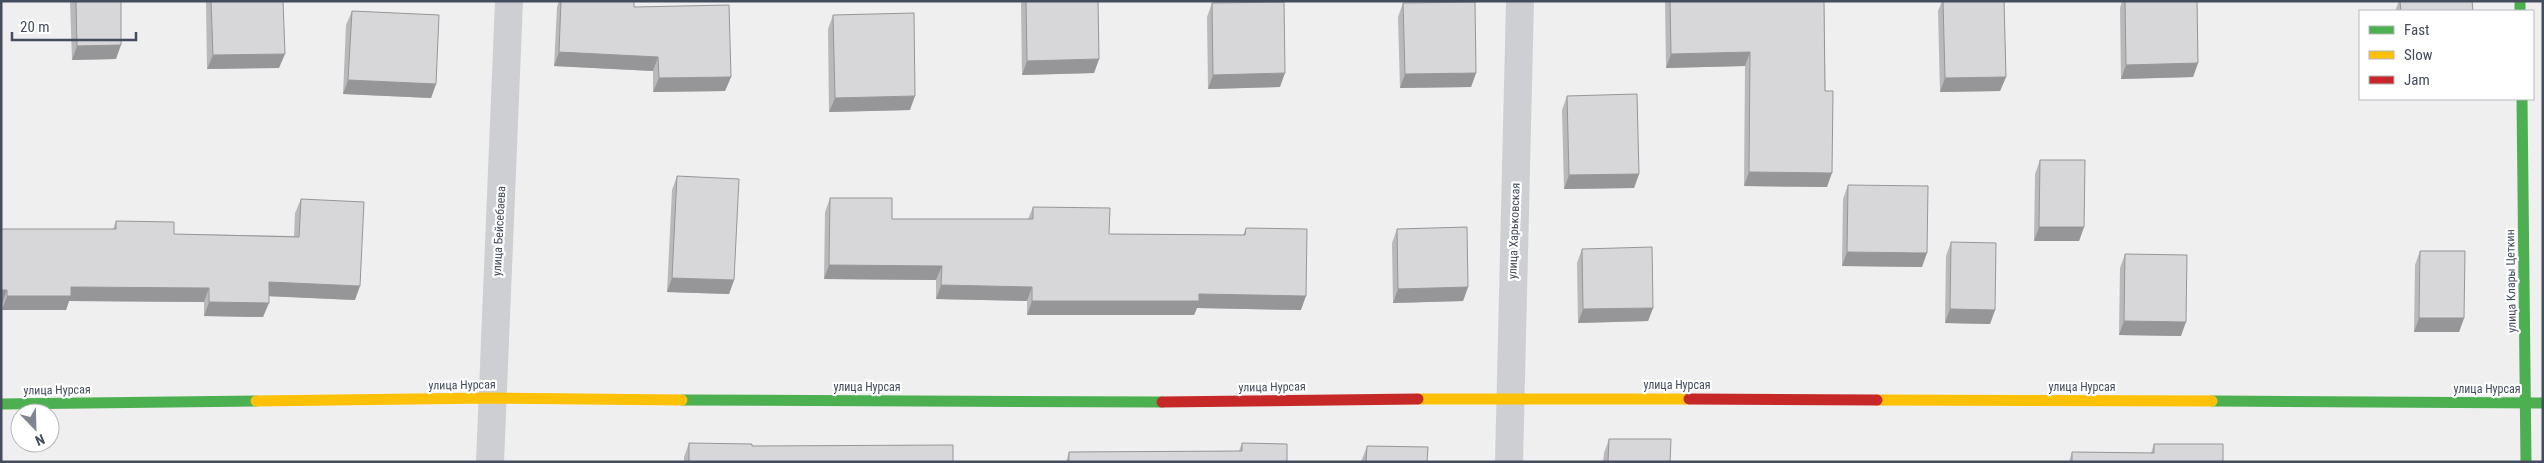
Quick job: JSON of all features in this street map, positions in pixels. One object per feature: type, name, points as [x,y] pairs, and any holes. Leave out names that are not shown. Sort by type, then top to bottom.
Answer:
[{"type":"street","name":"улица Бейсебаева","points":[[490,462],[491,398],[509,1]]},
{"type":"street","name":"улица Харьковская","points":[[1509,462],[1509,398],[1520,1]]},
{"type":"street","name":"улица Клары Цеткин","points":[[2522,100],[2527,402],[2526,462]]},
{"type":"street","name":"улица Нурсая","points":[[1,404],[491,398],[1094,403],[1509,398],[2543,403]]},
{"type":"building","points":[[76,1],[121,1],[121,45],[77,46]]},
{"type":"building","points":[[211,1],[283,1],[285,54],[213,55]]},
{"type":"building","points":[[561,1],[634,1],[634,7],[729,5],[731,77],[659,78],[658,57],[559,52]]},
{"type":"building","points":[[1026,1],[1098,1],[1099,59],[1027,61]]},
{"type":"building","points":[[1670,1],[1824,1],[1825,91],[1833,91],[1832,173],[1749,172],[1750,52],[1671,54]]},
{"type":"building","points":[[1943,1],[2004,1],[2006,77],[1945,78]]},
{"type":"building","points":[[2125,1],[2197,1],[2198,63],[2126,65]]},
{"type":"building","points":[[2400,1],[2472,1],[2473,10],[2401,10]]},
{"type":"building","points":[[1284,2],[1285,73],[1213,75],[1212,3]]},
{"type":"building","points":[[1475,2],[1476,73],[1405,74],[1403,3]]},
{"type":"building","points":[[352,11],[439,15],[436,84],[348,80]]},
{"type":"building","points":[[914,13],[915,96],[835,98],[833,15]]},
{"type":"building","points":[[1637,94],[1639,174],[1569,175],[1567,96]]},
{"type":"building","points":[[2040,160],[2085,160],[2084,227],[2039,227]]},
{"type":"building","points":[[677,176],[739,179],[734,280],[672,278]]},
{"type":"building","points":[[1848,185],[1928,186],[1927,253],[1847,252]]},
{"type":"building","points":[[830,198],[892,198],[892,219],[1033,219],[1033,207],[1110,208],[1109,234],[1245,235],[1246,228],[1307,229],[1306,296],[1199,294],[1199,301],[1032,301],[1032,287],[941,285],[942,266],[829,265]]},
{"type":"building","points":[[301,199],[364,202],[360,286],[269,282],[269,303],[209,302],[209,288],[71,287],[71,296],[7,296],[7,290],[1,290],[1,229],[116,229],[116,221],[174,222],[174,234],[299,237]]},
{"type":"building","points":[[1467,227],[1468,287],[1398,289],[1397,229]]},
{"type":"building","points":[[1951,242],[1996,243],[1995,310],[1950,309]]},
{"type":"building","points":[[1652,247],[1653,308],[1583,309],[1582,249]]},
{"type":"building","points":[[2420,251],[2465,251],[2464,318],[2419,318]]},
{"type":"building","points":[[2125,254],[2187,255],[2186,322],[2124,321]]},
{"type":"building","points":[[1609,439],[1671,439],[1670,462],[1608,462]]},
{"type":"building","points":[[689,443],[752,444],[752,446],[953,445],[953,462],[689,462]]},
{"type":"building","points":[[1242,443],[1287,444],[1287,462],[1069,462],[1069,452],[1242,451]]},
{"type":"building","points":[[2154,444],[2223,444],[2223,462],[2072,462],[2072,452],[2154,453]]},
{"type":"building","points":[[1367,446],[1428,447],[1427,462],[1366,462]]},
{"type":"traffic: fast","points":[[2520,1],[2520,10]]},
{"type":"traffic: fast","points":[[2522,100],[2526,462]]},
{"type":"traffic: fast","points":[[682,400],[1162,402]]},
{"type":"traffic: fast","points":[[1,404],[256,401]]},
{"type":"traffic: fast","points":[[2212,401],[2543,403]]},
{"type":"traffic: slow","points":[[256,401],[491,398],[682,400]]},
{"type":"traffic: slow","points":[[1418,399],[1689,399]]},
{"type":"traffic: slow","points":[[1877,400],[2212,401]]},
{"type":"traffic: jam","points":[[1162,402],[1418,399]]},
{"type":"traffic: jam","points":[[1689,399],[1877,400]]}]
